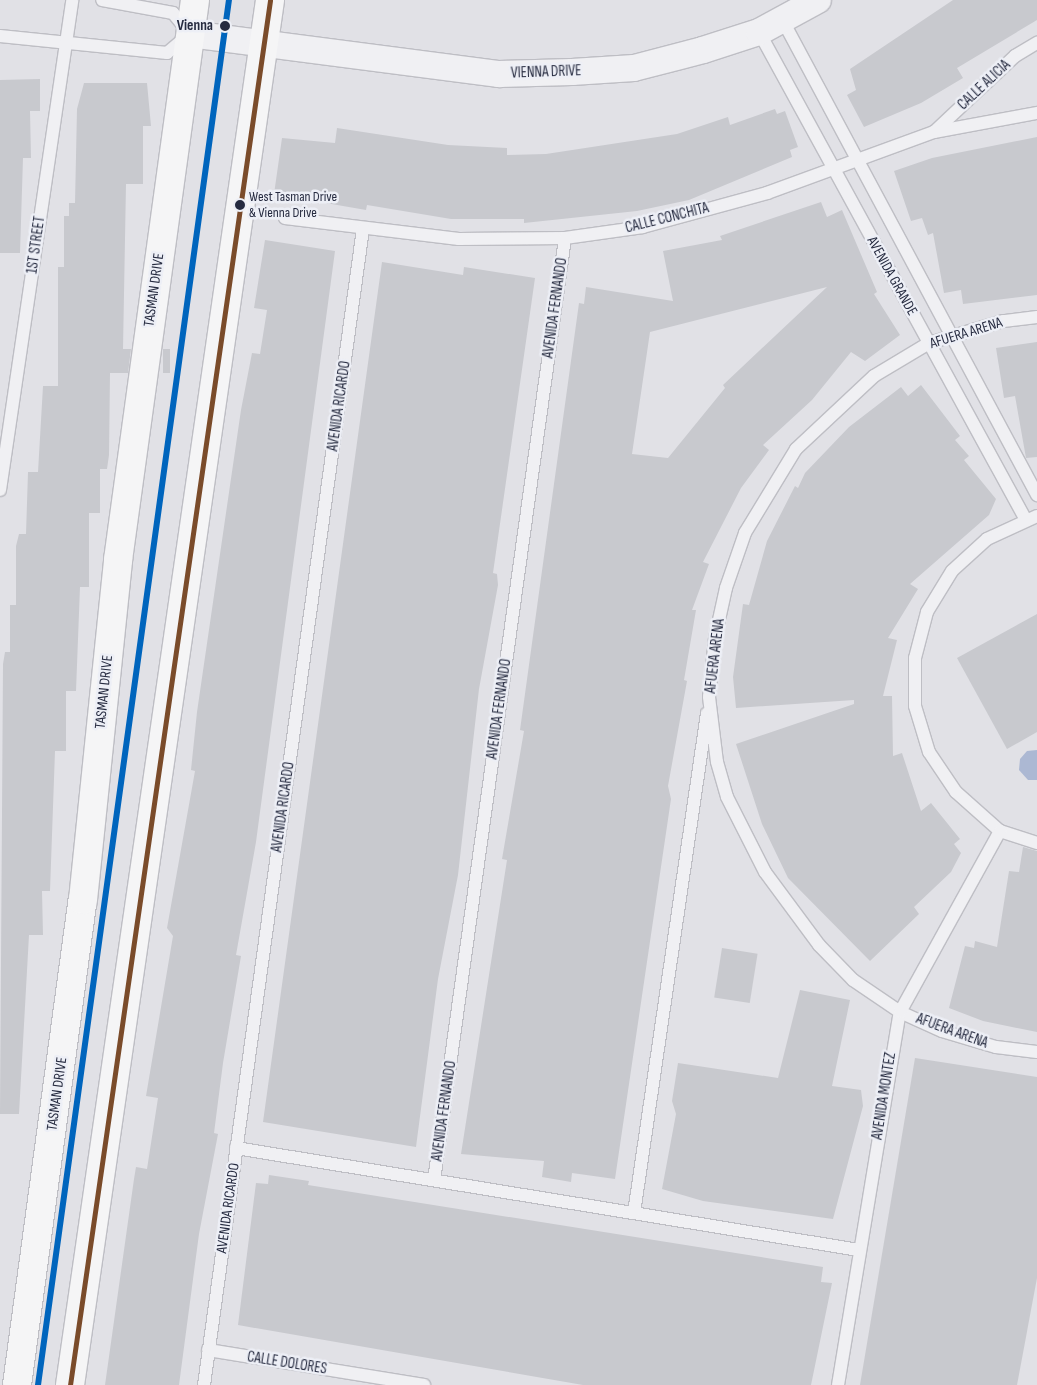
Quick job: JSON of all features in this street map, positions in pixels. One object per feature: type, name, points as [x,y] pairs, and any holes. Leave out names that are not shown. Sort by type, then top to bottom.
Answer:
[{"type":"street","name":"TASMAN DRIVE","points":[[18,1385],[83,900],[118,560],[195,0]]},
{"type":"street","points":[[70,1385],[270,0]]},
{"type":"street","name":"VIENNA DRIVE","points":[[190,34],[499,74],[634,68],[759,32],[783,21],[818,0]]},
{"type":"lane","name":"1ST STREET","points":[[0,490],[72,0]]},
{"type":"lane","points":[[0,36],[66,45],[167,53],[190,34],[172,13],[102,0]]},
{"type":"lane","name":"AVENIDA GRANDE","points":[[783,21],[1037,495]]},
{"type":"lane","name":"AVENIDA GRANDE","points":[[759,32],[929,343],[1032,518]]},
{"type":"lane","name":"CALLE ALICIA","points":[[934,132],[1015,56],[1037,43]]},
{"type":"lane","name":"CALLE CONCHITA","points":[[285,218],[363,230],[459,239],[564,238],[643,227],[767,193],[856,158],[934,132],[1037,113]]},
{"type":"lane","name":"AVENIDA RICARDO","points":[[204,1385],[363,230]]},
{"type":"lane","name":"AVENIDA FERNANDO","points":[[434,1180],[564,238]]},
{"type":"lane","name":"AFUERA ARENA","points":[[1037,316],[929,343],[874,376],[832,413],[796,449],[767,491],[726,588],[715,638],[709,697],[717,762],[728,797],[765,872],[786,906],[853,980],[900,1012],[942,1031],[996,1047],[1037,1052]]},
{"type":"lane","points":[[1032,518],[987,539],[952,571],[927,612],[915,658],[916,706],[930,752],[956,792],[1000,831],[1037,842]]},
{"type":"lane","points":[[634,1213],[709,697]]},
{"type":"lane","name":"AVENIDA MONTEZ","points":[[838,1385],[900,1012],[1000,831]]},
{"type":"lane","points":[[236,1148],[859,1250]]},
{"type":"lane","name":"CALLE DOLORES","points":[[208,1350],[424,1385]]},
{"type":"water","points":[[1037,750],[1037,780],[1028,780],[1019,770],[1020,759],[1027,751]]},
{"type":"building","points":[[953,0],[1037,0],[1037,20],[957,68],[963,78],[921,103],[864,127],[847,95],[856,90],[850,69]]},
{"type":"building","points":[[40,79],[40,111],[30,111],[31,158],[23,158],[20,253],[0,253],[0,80]]},
{"type":"building","points":[[84,83],[147,83],[151,126],[143,126],[143,184],[126,184],[123,349],[131,349],[128,373],[110,373],[109,455],[107,469],[100,469],[100,513],[89,513],[89,587],[80,587],[76,691],[66,691],[66,751],[55,751],[50,891],[42,891],[43,935],[29,935],[19,1114],[0,1114],[3,664],[5,652],[10,652],[10,605],[16,605],[16,546],[19,534],[26,534],[28,472],[38,472],[43,386],[58,386],[58,267],[64,267],[64,216],[69,216],[69,203],[75,203],[77,109]]},
{"type":"building","points":[[775,109],[777,114],[785,111],[798,147],[790,150],[792,157],[689,200],[637,211],[524,223],[524,219],[451,219],[367,205],[366,210],[274,194],[282,138],[335,143],[337,128],[448,145],[507,148],[507,155],[546,154],[677,134],[728,117],[730,125]]},
{"type":"building","points":[[1037,137],[1037,295],[963,304],[961,290],[944,293],[933,233],[928,235],[922,218],[911,221],[894,171],[932,158]]},
{"type":"building","points":[[821,202],[827,217],[842,210],[877,292],[874,294],[900,335],[865,361],[851,352],[812,400],[763,445],[769,450],[741,488],[703,562],[709,564],[692,610],[696,610],[684,680],[687,681],[668,786],[671,799],[615,1179],[572,1173],[571,1182],[542,1177],[544,1161],[461,1154],[507,860],[502,859],[524,731],[520,730],[579,303],[584,304],[586,287],[673,301],[663,251],[722,240],[720,236]],"holes":[[[827,287],[723,385],[725,388],[668,458],[632,454],[650,332]]]},
{"type":"building","points":[[265,240],[335,251],[256,842],[236,955],[241,956],[223,1063],[214,1133],[218,1134],[199,1234],[179,1385],[105,1385],[136,1167],[147,1169],[158,1098],[146,1096],[173,936],[167,928],[195,771],[191,770],[197,712],[241,410],[252,353],[260,354],[267,310],[254,308]]},
{"type":"building","points":[[382,262],[463,275],[464,267],[535,278],[493,573],[497,574],[498,585],[479,689],[458,875],[438,979],[416,1147],[263,1122]]},
{"type":"building","points":[[1037,342],[1037,457],[1026,458],[1015,396],[1004,398],[996,348]]},
{"type":"building","points":[[163,349],[170,349],[170,373],[163,373]]},
{"type":"building","points":[[921,385],[960,436],[955,440],[969,456],[964,460],[996,499],[989,515],[910,584],[918,589],[888,638],[897,640],[883,696],[892,696],[893,756],[902,753],[921,811],[931,803],[960,839],[954,844],[961,853],[951,872],[914,907],[919,914],[870,961],[788,878],[762,824],[736,744],[854,704],[854,700],[736,708],[733,677],[743,604],[749,605],[767,541],[795,486],[798,488],[805,473],[849,427],[901,387],[908,396]]},
{"type":"building","points":[[1037,614],[1037,732],[1007,749],[957,658]]},
{"type":"building","points":[[1023,847],[1037,851],[1037,1032],[983,1021],[949,1008],[965,946],[974,948],[975,941],[997,947],[1009,871],[1019,872]]},
{"type":"building","points":[[722,948],[758,954],[750,1003],[714,997]]},
{"type":"building","points":[[800,990],[850,1000],[832,1086],[861,1090],[863,1106],[833,1219],[703,1201],[662,1189],[676,1114],[672,1101],[678,1063],[778,1078]]},
{"type":"building","points":[[915,1058],[1037,1077],[1037,1278],[1017,1385],[860,1385]]},
{"type":"building","points":[[269,1175],[309,1181],[308,1185],[823,1267],[821,1282],[832,1283],[811,1385],[583,1385],[238,1325],[256,1183],[268,1184]]},
{"type":"transit line","points":[[38,1385],[229,0]]},
{"type":"transit line","points":[[70,1385],[270,0]]},
{"type":"place","name":"Vienna","points":[[225,26]]},
{"type":"place","name":"West Tasman Drive & Vienna Drive","points":[[240,205]]}]
